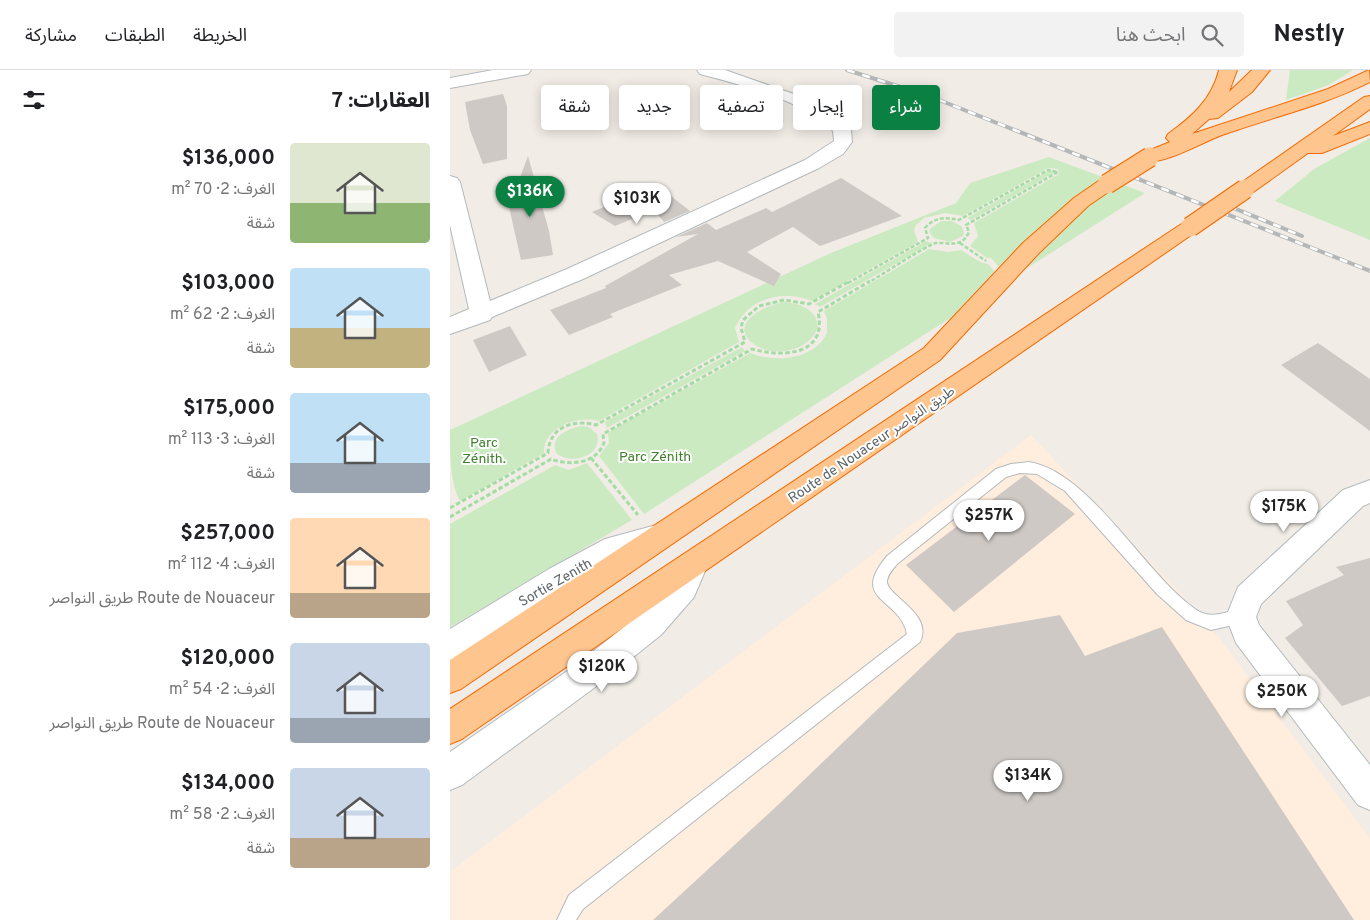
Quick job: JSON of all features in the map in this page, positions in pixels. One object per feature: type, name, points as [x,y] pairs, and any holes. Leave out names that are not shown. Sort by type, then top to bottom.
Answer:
[{"type":"highway","points":[[1196,123],[1217,98],[1226,81],[1228,70]]},
{"type":"highway","points":[[450,678],[666,535],[932,354],[1037,242],[1081,202],[1150,157],[1238,95],[1254,80],[1261,70]]},
{"type":"highway","points":[[1150,157],[1216,131],[1334,93],[1370,75]]},
{"type":"highway","name":"Route de Nouaceur طريق النواصر","points":[[450,728],[1190,227],[1290,155],[1370,101]]},
{"type":"highway","points":[[1290,155],[1332,144],[1370,128]]},
{"type":"street","points":[[450,83],[522,70]]},
{"type":"street","points":[[450,326],[575,274],[812,164],[836,150],[843,142],[842,130],[834,121],[816,109],[746,81],[706,70]]},
{"type":"street","points":[[450,182],[482,314]]},
{"type":"street","points":[[1370,491],[1353,498],[1249,596],[1241,617],[1247,633],[1370,793]]},
{"type":"street","name":"Sortie Zenith","points":[[450,646],[559,578],[615,548],[666,535]]},
{"type":"street","points":[[450,772],[587,675],[650,625],[683,588],[693,564]]},
{"type":"lane","points":[[566,920],[576,902],[915,637],[911,619],[884,595],[881,587],[882,571],[892,560],[1001,473],[1022,466],[1043,468],[1055,474],[1070,487],[1162,589],[1191,615],[1211,622],[1241,617]]},
{"type":"path","points":[[450,508],[548,452],[547,446],[550,438],[564,426],[583,422],[596,425],[745,342],[741,328],[743,320],[759,306],[784,300],[809,304],[928,238],[925,228],[933,220],[947,218],[958,220],[1048,170],[1056,170],[1057,174],[966,225],[968,236],[960,243],[946,245],[935,243],[818,312],[822,325],[820,334],[817,339],[799,350],[779,354],[752,349],[610,429],[603,434],[603,444],[600,450],[591,458],[577,464],[568,464],[551,459],[450,517]]},
{"type":"path","points":[[960,243],[985,261],[990,262]]},
{"type":"path","points":[[591,458],[636,512]]},
{"type":"shaded area","points":[[1031,435],[1189,603],[1223,643],[1370,838],[1370,920],[450,920],[450,872]]},
{"type":"green space","points":[[1290,70],[1353,70],[1329,85],[1286,100]]},
{"type":"green space","points":[[1370,138],[1370,240],[1275,201],[1314,169]]},
{"type":"green space","name":"Parc Zénith.","points":[[1049,157],[1145,193],[1013,277],[1007,276],[991,258],[987,258],[970,246],[978,236],[974,223],[1059,174],[1058,169],[1048,168],[963,216],[945,213],[924,218],[916,225],[914,230],[918,242],[812,301],[790,296],[768,299],[758,303],[741,317],[735,328],[739,342],[599,421],[581,420],[563,425],[549,436],[545,444],[544,453],[460,501],[452,476],[450,430],[831,253],[956,203],[970,183]]},
{"type":"green space","points":[[1050,170],[1055,172],[971,220],[967,218]]},
{"type":"green space","points":[[941,221],[952,221],[961,226],[964,232],[963,236],[950,242],[934,238],[929,232],[930,229]]},
{"type":"green space","points":[[926,241],[932,243],[820,307],[815,304]]},
{"type":"green space","name":"Parc Zénith","points":[[929,249],[948,252],[961,250],[980,262],[988,264],[1005,283],[644,514],[599,456],[609,443],[608,434],[612,430],[750,353],[771,358],[782,358],[804,354],[813,349],[827,333],[827,319],[824,311]]},
{"type":"green space","points":[[785,302],[807,308],[815,316],[818,327],[814,335],[808,342],[791,350],[772,351],[755,345],[747,337],[744,330],[746,323],[759,311]]},
{"type":"green space","name":"Parc Zénith","points":[[742,347],[745,351],[607,428],[605,422]]},
{"type":"green space","name":"Parc Zénith","points":[[582,426],[589,427],[597,434],[598,442],[591,453],[570,459],[557,454],[555,443],[557,438],[566,431]]},
{"type":"green space","name":"Parc Zénith","points":[[587,463],[632,520],[450,627],[450,524],[555,465],[569,470]]},
{"type":"building","points":[[503,94],[507,106],[507,159],[483,164],[470,130],[465,102]]},
{"type":"building","points":[[528,156],[549,231],[553,255],[521,260],[509,207]]},
{"type":"building","points":[[841,178],[902,216],[820,246],[793,227],[747,252],[781,274],[774,286],[718,261],[669,275],[682,285],[610,314],[613,317],[569,335],[550,310],[606,288],[605,286],[698,234],[676,237],[707,223],[716,230],[766,208],[772,212]]},
{"type":"building","points":[[662,189],[690,211],[664,222],[654,210],[615,226],[592,212],[637,193],[649,204],[645,199]]},
{"type":"building","points":[[510,326],[527,355],[489,372],[473,340]]},
{"type":"building","points":[[1318,343],[1370,379],[1370,431],[1281,365]]},
{"type":"building","points":[[1025,475],[1075,514],[954,612],[906,565]]},
{"type":"building","points":[[1370,558],[1370,696],[1342,706],[1285,638],[1303,625],[1286,601],[1344,575],[1336,567]]},
{"type":"building","points":[[1060,615],[1085,656],[1162,627],[1354,920],[653,920],[779,804],[957,633]]},
{"type":"railway","points":[[847,70],[929,96],[1370,271]]},
{"type":"railway","points":[[1214,200],[1302,236]]}]
